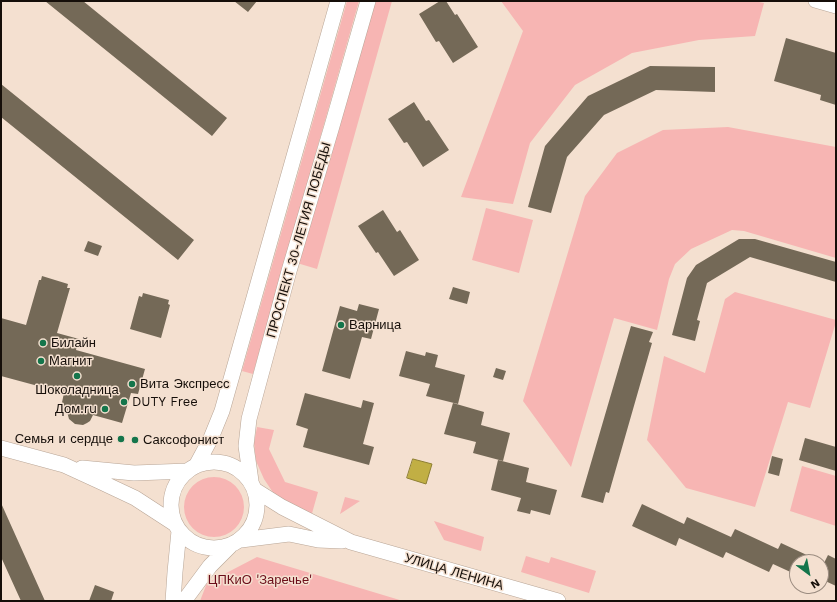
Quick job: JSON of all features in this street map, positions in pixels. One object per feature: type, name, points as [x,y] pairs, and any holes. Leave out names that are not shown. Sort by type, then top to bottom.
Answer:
[{"type":"main road","points":[[173,601],[177,528],[171,510],[172,495],[178,482],[192,469],[210,438],[222,411],[338,1]]},
{"type":"main road","name":"ПРОСПЕКТ 30-ЛЕТИЯ ПОБЕДЫ","points":[[253,486],[246,446],[249,419],[289,271],[368,1]]},
{"type":"main road","points":[[1,448],[64,465],[104,471],[134,473],[192,469],[210,462],[226,464],[240,470],[253,486],[258,503],[256,517],[251,530],[210,566],[184,601]]},
{"type":"main road","points":[[64,465],[135,498],[177,528],[189,541],[202,547],[216,549],[235,543]]},
{"type":"main road","name":"УЛИЦА ЛЕНИНА","points":[[253,486],[282,507],[351,542],[558,601]]},
{"type":"main road","name":"УЛИЦА ЛЕНИНА","points":[[235,543],[289,534],[318,540],[351,542]]},
{"type":"street","points":[[816,1],[836,7]]},
{"type":"green space","points":[[347,1],[359,1],[253,374],[242,371]]},
{"type":"green space","points":[[373,1],[392,1],[317,269],[297,263]]},
{"type":"green space","points":[[501,1],[754,1],[764,3],[755,36],[699,40],[632,53],[575,85],[530,143],[513,204],[461,197],[523,31]]},
{"type":"green space","points":[[728,127],[836,147],[836,258],[744,231],[732,230],[691,249],[675,264],[669,279],[657,330],[614,318],[571,467],[523,401],[585,196],[617,153],[663,130]]},
{"type":"green space","points":[[486,208],[533,220],[519,273],[472,260]]},
{"type":"green space","points":[[735,292],[836,320],[810,408],[788,402],[755,507],[686,488],[647,440],[664,356],[705,373],[725,299]]},
{"type":"green space","points":[[257,427],[274,430],[269,449],[285,482],[318,492],[311,517],[274,494],[264,479],[256,461],[254,443]]},
{"type":"green space","points":[[802,466],[836,476],[836,526],[790,511]]},
{"type":"green space","points":[[214,477],[231,482],[239,490],[244,507],[239,524],[231,532],[214,537],[197,532],[189,524],[184,507],[189,490],[197,482]]},
{"type":"green space","points":[[345,497],[360,501],[340,514]]},
{"type":"green space","points":[[434,521],[484,537],[481,551],[444,540]]},
{"type":"green space","points":[[526,556],[549,563],[551,557],[596,571],[589,593],[521,572]]},
{"type":"green space","name":"ЦПКиО 'Заречье'","points":[[257,557],[403,601],[200,601],[207,583]]},
{"type":"shaded area","points":[[413,459],[432,464],[426,484],[407,478]]},
{"type":"building","points":[[45,1],[83,1],[227,118],[212,136]]},
{"type":"building","points":[[234,1],[257,1],[248,12]]},
{"type":"building","points":[[440,1],[446,1],[455,15],[457,14],[478,47],[453,63],[439,41],[436,42],[419,14]]},
{"type":"building","points":[[786,38],[836,53],[836,105],[820,100],[821,95],[774,81]]},
{"type":"building","points":[[650,66],[715,67],[715,92],[656,90],[604,115],[567,157],[551,213],[528,207],[545,146],[588,96]]},
{"type":"building","points":[[1,84],[194,240],[178,260],[1,117]]},
{"type":"building","points":[[414,102],[426,121],[429,120],[449,150],[423,167],[407,142],[404,143],[388,119]]},
{"type":"building","points":[[383,210],[397,232],[400,230],[419,260],[394,276],[358,226]]},
{"type":"building","points":[[739,239],[755,239],[836,262],[836,282],[750,257],[707,283],[697,320],[700,321],[695,341],[672,335],[687,278],[696,265]]},
{"type":"building","points":[[88,241],[102,246],[98,256],[84,251]]},
{"type":"building","points":[[42,276],[68,284],[67,288],[70,288],[57,333],[79,339],[76,350],[145,369],[138,394],[131,393],[122,423],[93,415],[90,421],[83,425],[75,424],[69,419],[66,408],[61,407],[64,393],[1,376],[1,318],[26,325],[39,280],[41,280]]},
{"type":"building","points":[[453,287],[470,292],[467,304],[449,299]]},
{"type":"building","points":[[143,293],[169,300],[168,304],[170,305],[161,338],[130,329],[139,296],[142,297]]},
{"type":"building","points":[[359,304],[379,309],[371,339],[362,337],[350,379],[322,371],[340,306],[357,311]]},
{"type":"building","points":[[631,326],[653,332],[649,342],[652,343],[609,493],[606,492],[603,503],[581,497]]},
{"type":"building","points":[[406,351],[425,356],[426,352],[438,355],[435,367],[465,375],[458,404],[426,396],[430,384],[399,376]]},
{"type":"building","points":[[496,368],[506,371],[503,380],[493,377]]},
{"type":"building","points":[[305,393],[361,408],[363,400],[374,403],[363,444],[374,447],[369,465],[303,447],[308,429],[296,425]]},
{"type":"building","points":[[453,403],[484,412],[481,425],[510,433],[503,461],[473,453],[476,442],[444,434]]},
{"type":"building","points":[[805,438],[836,447],[836,471],[799,460]]},
{"type":"building","points":[[772,456],[783,459],[779,476],[768,473]]},
{"type":"building","points":[[498,460],[529,468],[526,482],[557,490],[550,515],[531,510],[530,514],[517,511],[521,498],[491,490]]},
{"type":"building","points":[[1,503],[45,601],[21,601],[1,557]]},
{"type":"building","points":[[642,504],[684,524],[687,517],[731,537],[735,529],[778,549],[781,543],[805,554],[789,554],[789,571],[773,564],[769,572],[726,552],[723,558],[679,538],[676,546],[632,526]]},
{"type":"building","points":[[829,556],[836,559],[836,586],[829,583]]},
{"type":"building","points":[[95,585],[114,592],[111,601],[89,601]]},
{"type":"place","name":"Варница","points":[[341,325]]},
{"type":"place","name":"Билайн","points":[[43,343]]},
{"type":"place","name":"Магнит","points":[[41,361]]},
{"type":"place","name":"Шоколадница","points":[[77,376]]},
{"type":"place","name":"Вита Экспресс","points":[[132,384]]},
{"type":"place","name":"DUTY Free","points":[[124,402]]},
{"type":"place","name":"Дом.ru","points":[[105,409]]},
{"type":"place","name":"Семья и сердце","points":[[121,439]]},
{"type":"place","name":"Саксофонист","points":[[135,440]]}]
